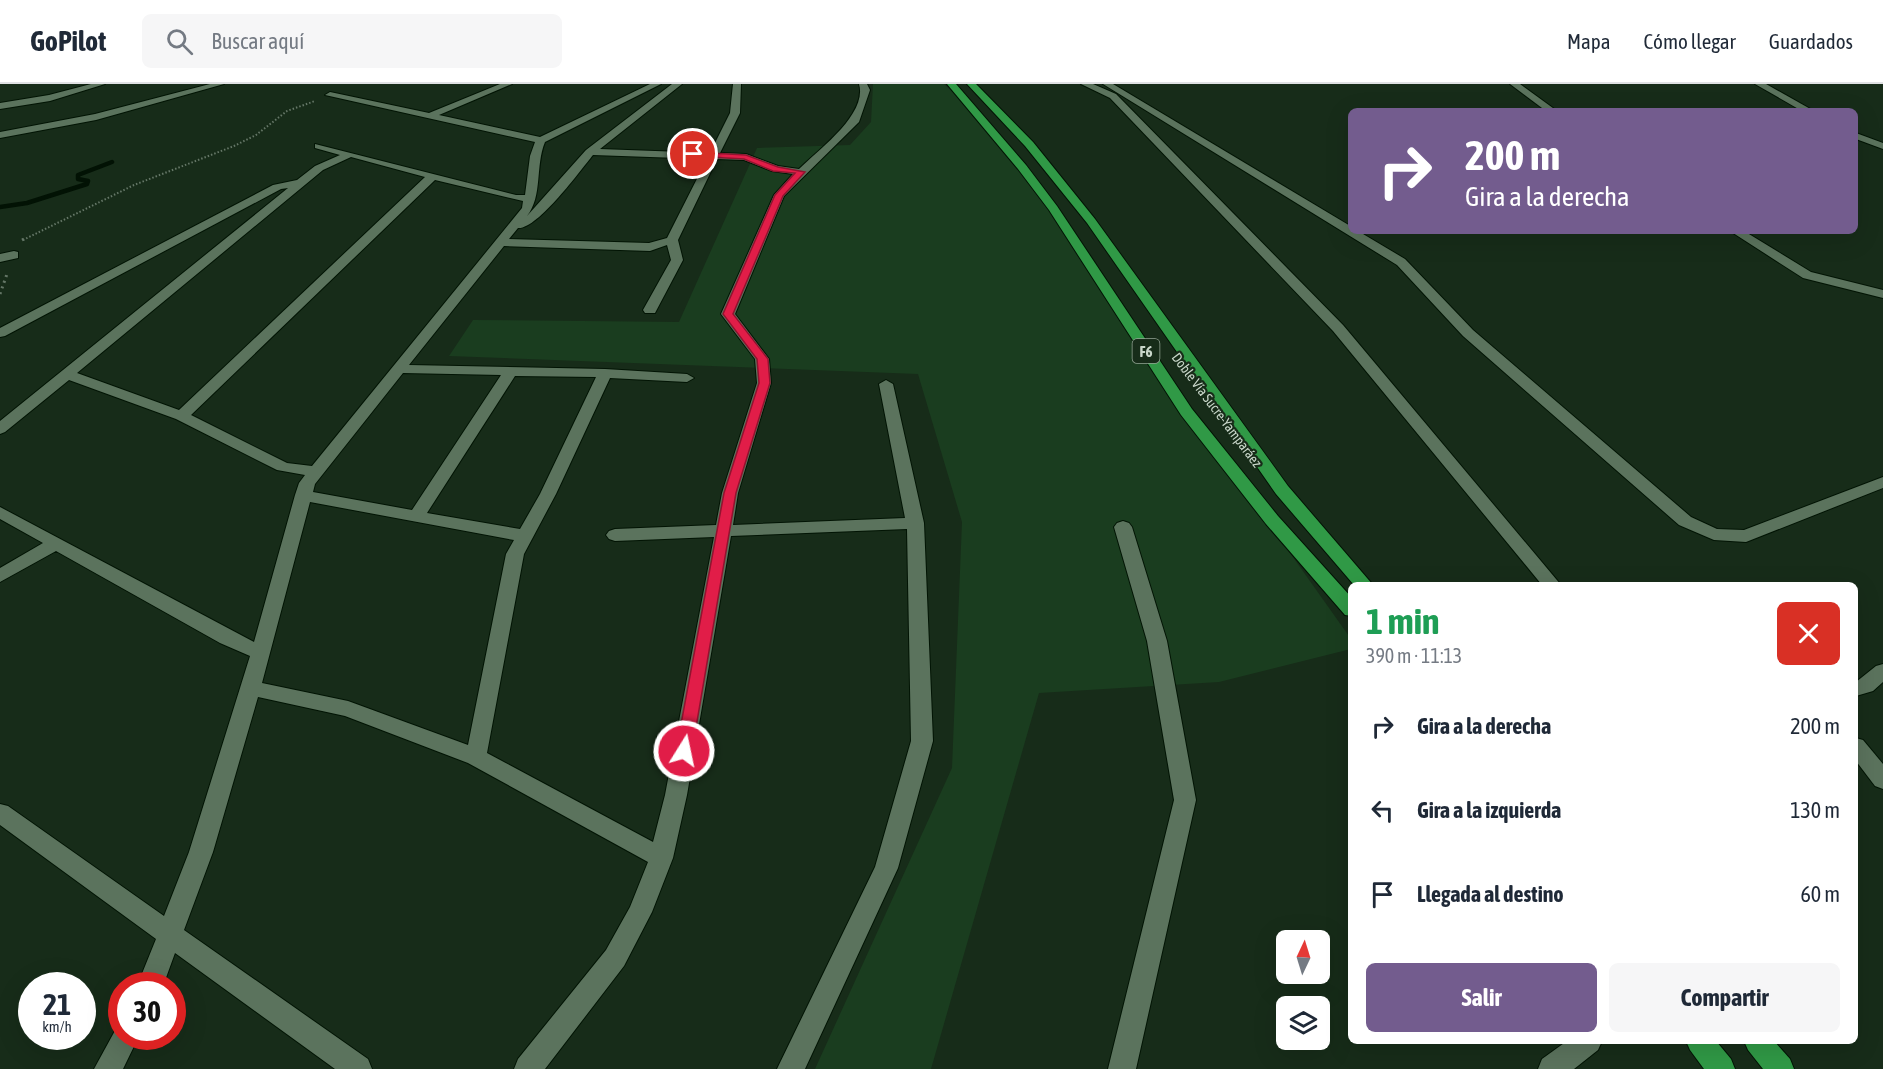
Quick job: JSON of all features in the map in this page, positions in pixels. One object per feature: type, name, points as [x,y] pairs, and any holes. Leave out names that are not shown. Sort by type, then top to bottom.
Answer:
[{"type":"highway","name":"Doble Vía Sucre-Yamparáez","points":[[951,84],[1022,167],[1053,208],[1186,412],[1272,520],[1348,606]]},
{"type":"highway","name":"Doble Vía Sucre-Yamparáez","points":[[971,84],[1029,144],[1092,221],[1282,490],[1361,582]]},
{"type":"highway","points":[[1701,1044],[1721,1069]]},
{"type":"highway","points":[[1759,1044],[1780,1069]]},
{"type":"street","points":[[0,106],[50,98],[101,84]]},
{"type":"street","points":[[0,135],[96,117],[219,84]]},
{"type":"street","points":[[430,116],[508,84]]},
{"type":"street","points":[[155,972],[201,852],[261,653],[307,483],[527,209],[531,198],[536,149],[541,140],[657,84]]},
{"type":"street","points":[[503,239],[536,215],[590,152],[678,84]]},
{"type":"street","points":[[650,310],[677,260],[672,240],[735,113],[738,84]]},
{"type":"street","points":[[528,1069],[615,958],[640,912],[661,858],[676,795],[730,493],[764,383],[762,359],[728,314],[779,195],[856,120],[865,90],[863,84]]},
{"type":"street","points":[[1085,84],[1110,89],[1348,230]]},
{"type":"street","points":[[1514,84],[1548,108]]},
{"type":"street","points":[[1759,84],[1803,108]]},
{"type":"street","points":[[1110,89],[1113,96],[1338,328],[1550,582]]},
{"type":"street","points":[[330,95],[541,140]]},
{"type":"street","points":[[1858,135],[1883,133]]},
{"type":"street","points":[[1858,136],[1883,146]]},
{"type":"street","points":[[319,146],[516,198],[531,198]]},
{"type":"street","points":[[590,152],[746,157],[776,169],[801,172]]},
{"type":"street","points":[[0,429],[319,168],[350,154]]},
{"type":"street","points":[[181,416],[433,176]]},
{"type":"street","points":[[0,333],[277,187],[303,181]]},
{"type":"street","points":[[1354,234],[1401,262],[1468,333],[1685,521],[1714,534],[1746,536],[1883,482]]},
{"type":"street","points":[[1741,234],[1808,275],[1883,294]]},
{"type":"street","points":[[503,239],[650,248],[672,240]]},
{"type":"street","points":[[0,258],[14,255]]},
{"type":"street","points":[[398,369],[606,373],[687,378]]},
{"type":"street","points":[[416,517],[512,371]]},
{"type":"street","points":[[476,757],[515,554],[548,494],[606,373]]},
{"type":"street","points":[[67,374],[181,416],[283,467],[316,471]]},
{"type":"street","points":[[791,1069],[886,867],[922,741],[915,523],[886,384]]},
{"type":"street","points":[[303,495],[525,536]]},
{"type":"street","points":[[0,512],[227,638],[261,653]]},
{"type":"street","points":[[615,535],[915,523]]},
{"type":"street","points":[[1122,1069],[1185,800],[1157,641],[1123,527]]},
{"type":"street","points":[[0,576],[56,543]]},
{"type":"street","points":[[1858,688],[1866,686],[1883,671]]},
{"type":"street","points":[[250,688],[348,709],[476,757],[661,858]]},
{"type":"street","points":[[1858,749],[1883,780]]},
{"type":"street","points":[[0,813],[358,1069]]},
{"type":"street","points":[[1552,1069],[1585,1044]]},
{"type":"street","points":[[108,1069],[118,1050]]},
{"type":"path","points":[[0,294],[22,240],[134,184],[234,146],[256,135],[287,111],[330,95]]},
{"type":"green space","points":[[873,84],[944,84],[972,110],[1030,177],[1202,429],[1348,635],[1348,650],[1219,682],[1039,693],[931,1069],[815,1069],[952,768],[962,522],[918,374],[449,356],[473,320],[679,322],[757,148],[850,145],[871,122]]},
{"type":"waterway","points":[[0,207],[27,203],[87,184],[88,181],[78,179],[78,175],[112,162]]},
{"type":"route","points":[[684,751],[730,493],[764,383],[762,359],[728,314],[779,195],[801,172],[776,169],[746,157],[693,154]]}]
